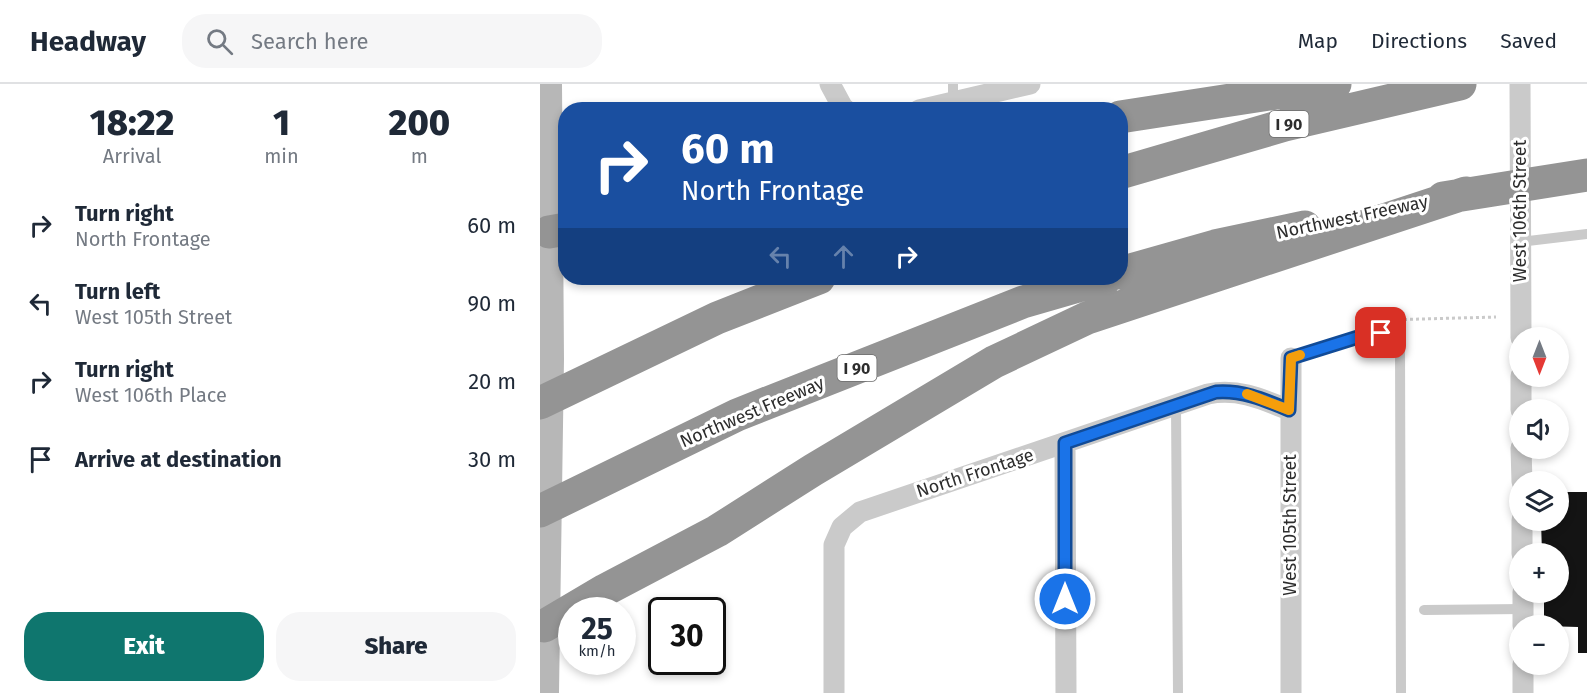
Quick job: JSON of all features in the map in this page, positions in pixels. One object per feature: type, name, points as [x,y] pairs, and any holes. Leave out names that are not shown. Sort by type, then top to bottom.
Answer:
[{"type":"highway","points":[[1128,116],[1335,84]]},
{"type":"highway","name":"I 90","points":[[1128,170],[1285,125],[1460,84]]},
{"type":"highway","name":"Northwest Freeway","points":[[1128,271],[1215,246],[1466,193],[1587,175]]},
{"type":"highway","points":[[544,626],[605,590],[717,531],[813,470],[994,362],[1087,318],[1466,193]]},
{"type":"highway","points":[[540,403],[717,318],[801,285]]},
{"type":"highway","name":"Northwest Freeway","points":[[540,512],[737,415],[1023,302],[1082,285]]},
{"type":"main road","points":[[544,693],[549,359],[557,231],[547,84]]},
{"type":"street","points":[[830,84],[840,102]]},
{"type":"street","points":[[935,102],[953,93],[1030,84]]},
{"type":"street","name":"West 106th Street","points":[[1520,84],[1521,327]]},
{"type":"street","name":"West 105th Street","points":[[1291,358],[1289,410],[1291,693]]},
{"type":"street","name":"North Frontage","points":[[834,693],[834,544],[839,532],[847,522],[865,509],[1208,394],[1233,392],[1256,397],[1289,410]]},
{"type":"street","points":[[1065,443],[1066,693]]},
{"type":"street","points":[[1523,675],[1523,693]]},
{"type":"lane","points":[[1520,233],[1587,234]]},
{"type":"lane","points":[[1291,358],[1371,333],[1390,334],[1399,341],[1401,693]]},
{"type":"lane","points":[[1176,405],[1178,693]]},
{"type":"lane","points":[[1424,610],[1523,609]]},
{"type":"path","points":[[1377,322],[1404,319],[1496,317]]},
{"type":"building","points":[[1569,492],[1587,492],[1587,653],[1578,653],[1578,627],[1569,627],[1569,615],[1544,615],[1544,603],[1569,603],[1569,543],[1542,543],[1541,531],[1569,531]]},
{"type":"slow traffic","points":[[1247,394],[1289,410],[1291,358],[1300,355]]},
{"type":"route","points":[[1065,599],[1065,443],[1216,392],[1248,394],[1289,410],[1291,358],[1371,333],[1381,333]]}]
